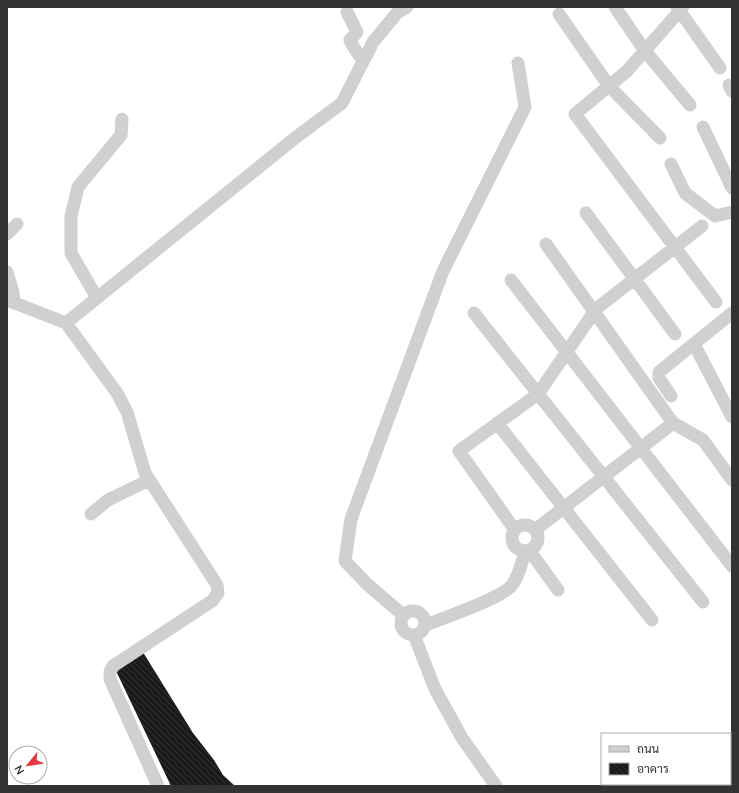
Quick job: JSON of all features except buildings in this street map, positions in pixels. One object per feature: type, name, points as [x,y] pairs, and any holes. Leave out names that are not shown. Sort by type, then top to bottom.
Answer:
[{"type":"street","points":[[66,323],[296,138],[342,103],[348,94],[363,60],[373,42],[397,13],[404,7]]},
{"type":"street","points":[[615,7],[645,51],[690,105]]},
{"type":"street","points":[[716,302],[575,114],[627,71],[680,8],[720,68]]},
{"type":"street","points":[[347,12],[357,32],[350,40],[350,43],[363,60]]},
{"type":"street","points":[[559,14],[609,86],[660,138]]},
{"type":"street","points":[[403,615],[367,584],[345,561],[351,519],[443,271],[525,107],[518,63]]},
{"type":"street","points":[[97,298],[71,252],[71,216],[78,187],[121,135],[122,119]]},
{"type":"street","points":[[703,127],[732,188]]},
{"type":"street","points":[[670,164],[685,194],[715,216],[732,212]]},
{"type":"street","points":[[586,213],[675,334]]},
{"type":"street","points":[[7,234],[17,224]]},
{"type":"street","points":[[516,530],[459,451],[538,394],[595,312],[702,226]]},
{"type":"street","points":[[546,244],[673,423],[703,440],[732,480]]},
{"type":"street","points":[[7,272],[13,292],[10,302],[66,323],[122,402],[142,464],[149,480],[217,585],[218,593],[212,601],[113,666],[110,672],[110,679],[158,786]]},
{"type":"street","points":[[511,280],[732,566]]},
{"type":"street","points":[[474,313],[704,602]]},
{"type":"street","points":[[670,396],[659,378],[659,372],[732,314]]},
{"type":"street","points":[[694,344],[732,417]]},
{"type":"street","points":[[498,423],[652,620]]},
{"type":"street","points":[[535,530],[673,423]]},
{"type":"street","points":[[91,514],[108,500],[149,480]]},
{"type":"street","points":[[403,615],[402,627],[407,633],[414,635],[422,632],[426,625],[500,595],[511,587],[520,570],[527,551],[538,542],[538,533],[528,525],[519,527],[516,530],[513,534],[513,542],[518,548],[527,551],[558,590]]},
{"type":"street","points":[[403,615],[410,611],[418,611],[424,617],[426,625]]},
{"type":"street","points":[[414,635],[439,696],[462,738],[496,786]]}]
